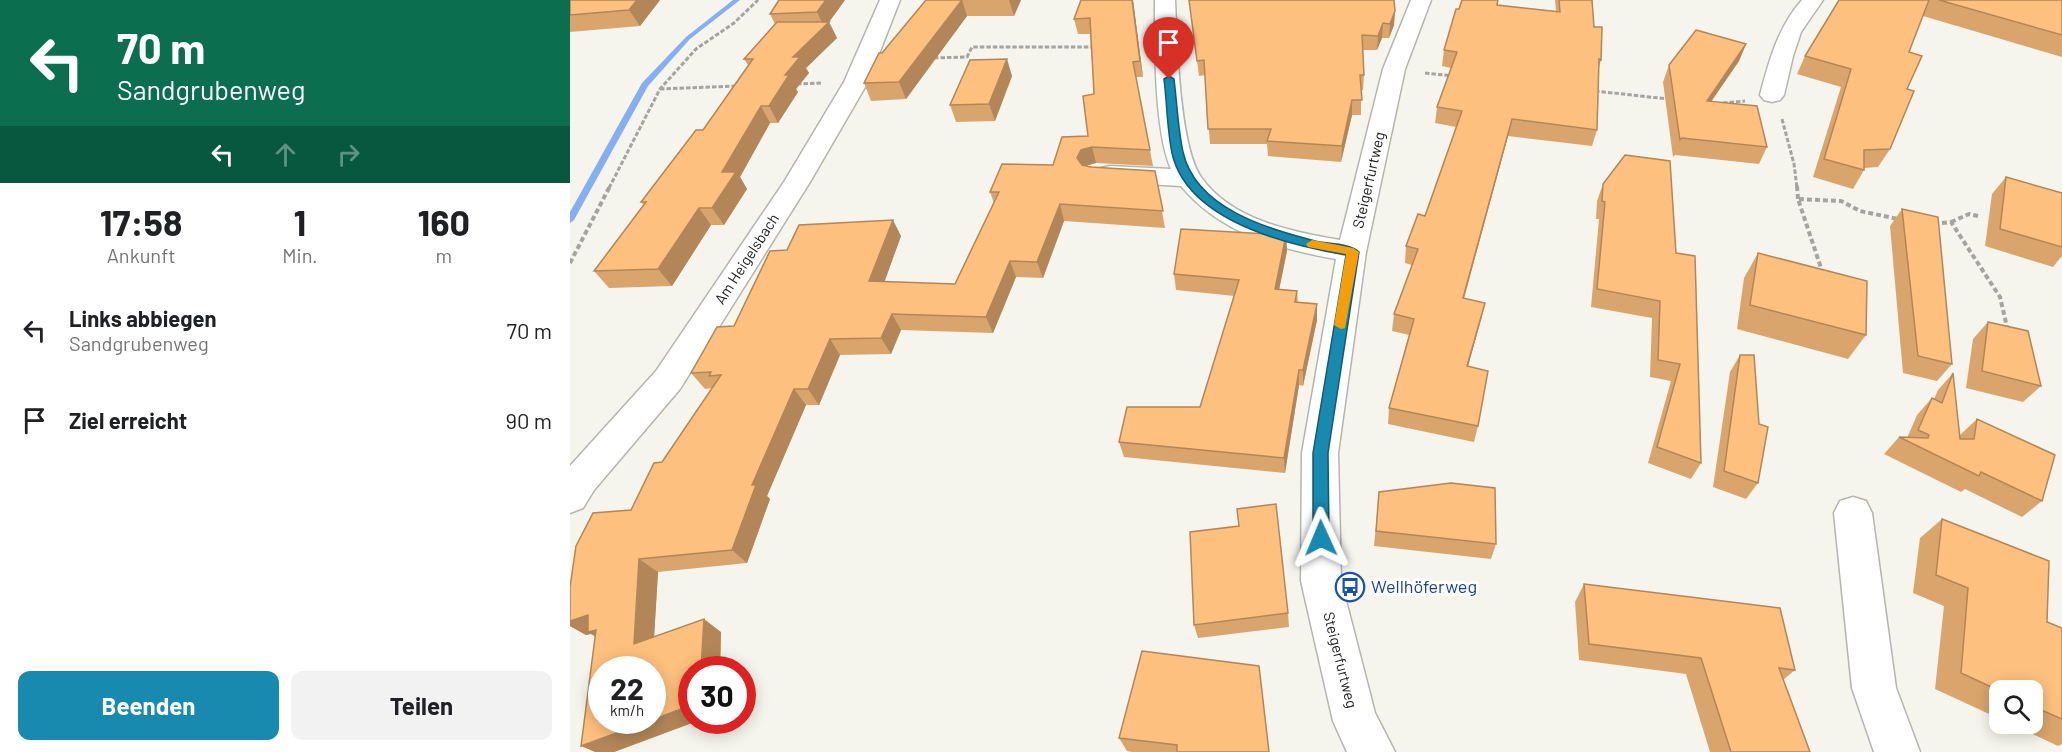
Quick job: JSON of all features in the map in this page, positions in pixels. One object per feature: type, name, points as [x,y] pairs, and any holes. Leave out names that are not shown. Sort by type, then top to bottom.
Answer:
[{"type":"street","name":"Am Heigelsbach","points":[[570,497],[581,479],[668,380],[797,182],[856,82],[890,0]]},
{"type":"street","points":[[1165,0],[1166,46],[1178,154],[1189,178],[1216,205],[1231,216],[1260,230],[1321,247],[1353,252]]},
{"type":"street","name":"Steigerfurtweg","points":[[1372,752],[1355,720],[1321,581],[1320,453],[1353,252],[1394,69],[1421,0]]},
{"type":"street","points":[[1772,95],[1783,47],[1802,11],[1813,0]]},
{"type":"street","points":[[1096,173],[1189,178]]},
{"type":"street","points":[[1853,513],[1874,688],[1897,752]]},
{"type":"path","points":[[570,263],[660,89],[696,49],[734,23],[758,0]]},
{"type":"path","points":[[926,58],[967,57],[972,47],[1094,47]]},
{"type":"path","points":[[1394,69],[1460,76]]},
{"type":"path","points":[[789,84],[856,82]]},
{"type":"path","points":[[660,89],[742,86]]},
{"type":"path","points":[[1587,90],[1668,99]]},
{"type":"path","points":[[1715,104],[1742,102],[1772,95],[1780,114],[1794,164],[1798,199],[1825,280]]},
{"type":"path","points":[[1798,199],[1841,201],[1860,211],[1905,221]]},
{"type":"path","points":[[1933,224],[1952,222],[1969,214],[1978,216]]},
{"type":"path","points":[[1952,222],[2000,297],[2007,327]]},
{"type":"building","points":[[570,0],[637,0],[629,10],[570,15]]},
{"type":"building","points":[[779,0],[826,0],[817,12],[770,14]]},
{"type":"building","points":[[926,0],[962,0],[899,82],[864,83],[879,53],[882,53]]},
{"type":"building","points":[[1081,0],[1132,0],[1140,61],[1133,62],[1150,150],[1092,147],[1081,150],[1077,158],[1082,165],[1091,167],[1155,171],[1163,211],[1060,204],[1037,262],[1010,261],[986,317],[892,314],[881,338],[830,339],[808,389],[794,389],[752,485],[756,485],[732,550],[639,559],[634,644],[704,619],[702,656],[678,656],[678,710],[666,715],[666,656],[593,656],[596,630],[588,632],[588,615],[570,621],[570,587],[576,546],[593,513],[631,510],[654,463],[662,462],[721,375],[709,376],[711,372],[691,373],[717,327],[734,326],[770,251],[787,250],[799,225],[893,220],[869,281],[955,284],[999,192],[990,192],[1002,164],[1053,165],[1062,137],[1088,136],[1083,96],[1094,94],[1090,18],[1074,19]]},
{"type":"building","points":[[1189,0],[1394,0],[1395,11],[1390,24],[1383,23],[1378,36],[1362,35],[1364,75],[1360,75],[1362,100],[1352,100],[1342,146],[1267,141],[1271,129],[1208,129],[1204,60],[1197,61]]},
{"type":"building","points":[[1462,0],[1498,0],[1497,5],[1560,12],[1559,0],[1592,0],[1594,27],[1602,27],[1597,130],[1512,119],[1463,298],[1485,303],[1467,366],[1488,371],[1478,426],[1389,408],[1414,319],[1394,314],[1418,249],[1406,246],[1418,214],[1425,216],[1462,111],[1437,107],[1457,52],[1444,50],[1456,9],[1459,9]]},
{"type":"building","points":[[1839,0],[1929,0],[1909,52],[1922,56],[1907,89],[1914,91],[1890,149],[1864,150],[1864,170],[1824,159],[1851,69],[1805,56]]},
{"type":"building","points":[[1939,0],[2062,0],[2062,35]]},
{"type":"building","points":[[777,22],[829,22],[793,57],[800,57],[785,75],[789,75],[769,106],[761,106],[722,172],[736,172],[712,208],[699,208],[658,269],[594,271],[646,202],[641,202],[696,130],[703,130],[753,59],[744,59]]},
{"type":"building","points":[[1696,30],[1746,44],[1707,101],[1757,106],[1767,147],[1682,138],[1680,140],[1669,65]]},
{"type":"building","points":[[1007,59],[989,104],[950,105],[970,60]]},
{"type":"building","points":[[1625,155],[1670,161],[1676,253],[1695,256],[1701,463],[1657,447],[1680,364],[1658,360],[1660,301],[1597,289],[1605,202],[1602,201],[1603,184]]},
{"type":"building","points":[[2006,177],[2062,193],[2062,247],[2000,229]]},
{"type":"building","points":[[1902,209],[1938,217],[1952,364],[1918,356]]},
{"type":"building","points":[[1181,229],[1286,235],[1275,289],[1297,291],[1295,302],[1317,304],[1303,370],[1299,370],[1284,458],[1119,442],[1127,407],[1200,407],[1239,280],[1174,274]]},
{"type":"building","points":[[1758,253],[1867,281],[1866,335],[1750,305]]},
{"type":"building","points":[[1988,322],[2028,331],[2041,386],[1982,371]]},
{"type":"building","points":[[1740,355],[1754,355],[1759,424],[1768,427],[1758,483],[1724,471]]},
{"type":"building","points":[[1953,373],[1960,439],[1974,439],[1977,419],[2055,455],[2042,501],[1981,472],[1979,476],[1899,437],[1928,438],[1929,435],[1918,430],[1932,398],[1942,403]]},
{"type":"building","points":[[1451,483],[1495,488],[1496,544],[1376,531],[1379,492]]},
{"type":"building","points":[[1276,504],[1288,613],[1194,625],[1190,532],[1239,526],[1237,509]]},
{"type":"building","points":[[1942,519],[2049,561],[2047,622],[2062,628],[2062,719],[2043,711],[2043,680],[1989,680],[1989,686],[1961,673],[1968,588],[1936,575]]},
{"type":"building","points":[[1584,584],[1780,608],[1795,670],[1779,668],[1810,752],[1731,752],[1701,658],[1589,644]]},
{"type":"building","points":[[1142,651],[1259,666],[1269,752],[1177,752],[1177,745],[1119,738]]},
{"type":"building","points":[[588,692],[588,734],[614,734],[581,746]]},
{"type":"waterway","points":[[570,220],[645,85],[688,38],[737,0]]},
{"type":"slow traffic","points":[[1312,244],[1353,252],[1341,325]]},
{"type":"place","name":"Wellhöferweg","points":[[1350,587]]},
{"type":"route","points":[[1169,79],[1178,154],[1189,178],[1209,200],[1231,216],[1260,230],[1321,247],[1353,252],[1320,453],[1321,538]]}]
